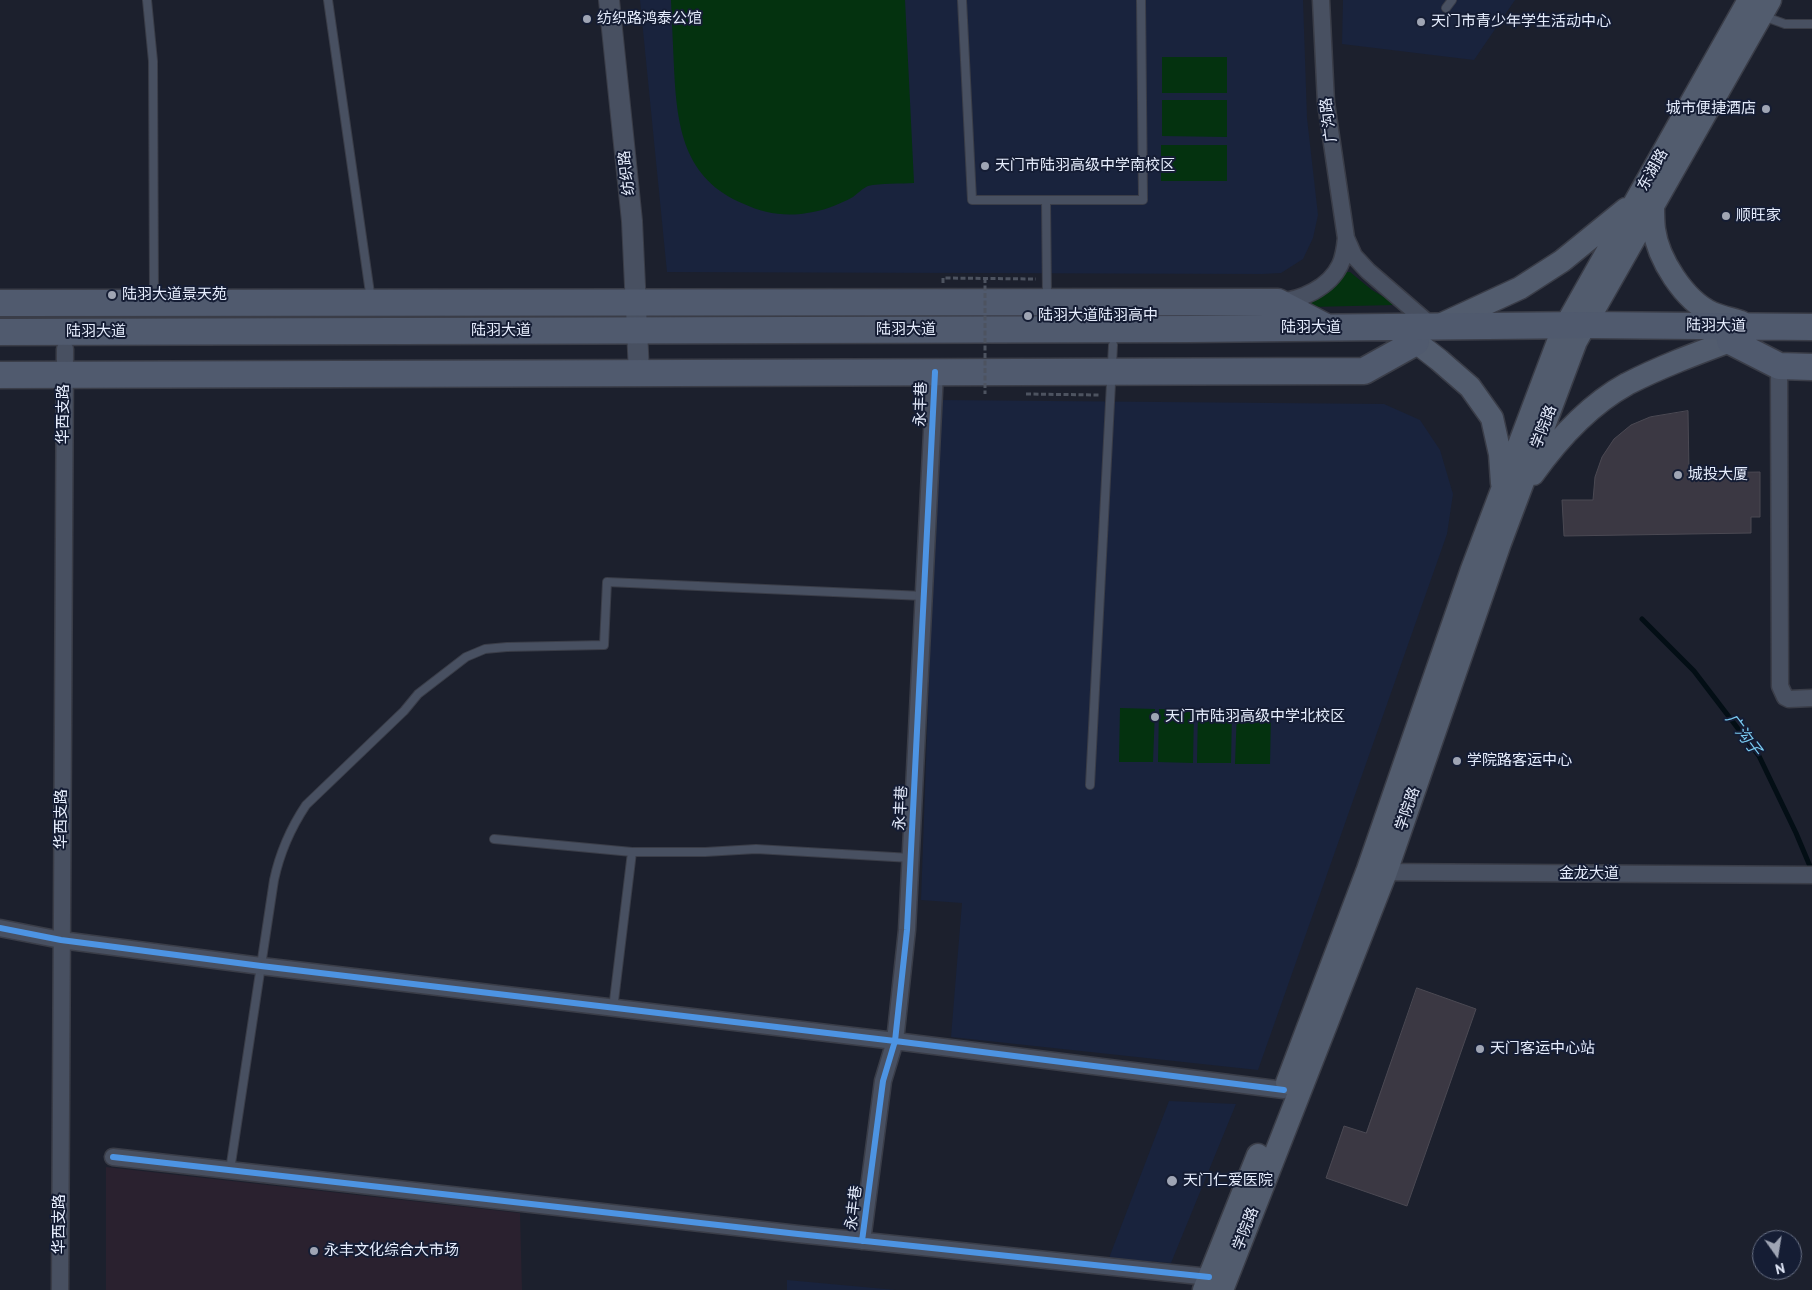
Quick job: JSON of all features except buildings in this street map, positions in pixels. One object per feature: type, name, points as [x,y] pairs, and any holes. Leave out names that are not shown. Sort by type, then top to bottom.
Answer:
[{"type":"main road","name":"东湖路","points":[[1571,333],[1754,4]]},
{"type":"main road","points":[[0,375],[935,372],[1111,384],[1364,371],[1425,335],[1520,288],[1645,203],[1663,257],[1671,272],[1693,300],[1711,312],[1754,327],[1812,308]]},
{"type":"main road","points":[[0,302],[635,303],[1046,315],[1278,302],[1329,328]]},
{"type":"main road","name":"陆羽大道","points":[[0,348],[64,349],[637,339],[1046,315],[1329,328],[1425,335]]},
{"type":"main road","name":"陆羽大道","points":[[0,332],[1113,344],[1812,327]]},
{"type":"main road","name":"陆羽大道","points":[[1571,333],[1730,342],[1812,341]]},
{"type":"main road","name":"学院路","points":[[1212,1286],[1376,872],[1471,572],[1510,492],[1571,333]]},
{"type":"main road","points":[[1425,335],[1439,360],[1470,387],[1492,418],[1510,492],[1538,467],[1584,415],[1606,398],[1626,385],[1690,356],[1730,342],[1779,366],[1812,367]]},
{"type":"main road","name":"学院路","points":[[1212,1286],[1284,1090],[1376,872]]},
{"type":"street","name":"纺织路","points":[[609,0],[632,222],[639,373]]},
{"type":"street","name":"广沟路","points":[[1321,0],[1326,103],[1346,238]]},
{"type":"street","points":[[1278,302],[1302,297],[1316,290],[1328,280],[1340,267],[1346,238]]},
{"type":"street","points":[[1346,238],[1354,256],[1425,335]]},
{"type":"street","name":"华西支路","points":[[60,1290],[64,349]]},
{"type":"street","points":[[1779,366],[1780,686],[1785,697],[1789,699],[1812,698]]},
{"type":"street","name":"永丰巷","points":[[862,1241],[883,1081],[895,1041],[907,930],[935,372]]},
{"type":"street","name":"金龙大道","points":[[1376,872],[1812,876]]},
{"type":"street","points":[[0,928],[62,940],[261,966],[895,1041],[1284,1090]]},
{"type":"street","points":[[113,1157],[862,1241],[1212,1286]]},
{"type":"lane","points":[[147,0],[153,61],[154,303]]},
{"type":"lane","points":[[328,0],[371,302]]},
{"type":"lane","points":[[962,0],[972,200],[1143,200],[1141,0]]},
{"type":"lane","points":[[1446,8],[1452,0]]},
{"type":"lane","points":[[1754,4],[1785,24],[1812,24]]},
{"type":"lane","points":[[1046,200],[1046,315]]},
{"type":"lane","points":[[1090,785],[1113,344]]},
{"type":"lane","points":[[230,1170],[278,864],[287,836],[306,805],[404,711],[418,694],[466,657],[485,650],[507,647],[604,646],[607,582],[924,596]]},
{"type":"lane","points":[[494,839],[632,852],[706,852],[756,849],[911,858]]},
{"type":"lane","points":[[613,1009],[632,852]]},
{"type":"path","points":[[943,278],[1022,278]]},
{"type":"path","points":[[985,278],[985,394]]},
{"type":"path","points":[[1047,395],[1111,384]]},
{"type":"shaded area","name":"天门市陆羽高级中学南校区","points":[[640,0],[1303,0],[1307,118],[1318,215],[1313,238],[1303,259],[1281,273],[1262,274],[667,272]]},
{"type":"shaded area","name":"天门市青少年学生活动中心","points":[[1343,0],[1515,0],[1474,60],[1342,44]]},
{"type":"shaded area","name":"天门市陆羽高级中学北校区","points":[[939,400],[1384,404],[1420,420],[1440,450],[1453,494],[1447,534],[1258,1070],[951,1037],[962,903],[921,900]]},
{"type":"shaded area","name":"天门仁爱医院","points":[[1169,1101],[1236,1104],[1171,1263],[1109,1258]]},
{"type":"shaded area","name":"永丰文化综合大市场","points":[[106,1167],[520,1213],[522,1290],[106,1290]]},
{"type":"shaded area","points":[[787,1280],[896,1290],[787,1290]]},
{"type":"green space","points":[[671,0],[905,0],[914,183],[868,186],[853,197],[836,205],[819,211],[799,214],[782,214],[759,210],[724,193],[708,180],[696,165],[687,148],[681,130],[675,89]]},
{"type":"green space","points":[[1162,57],[1227,57],[1227,93],[1162,93]]},
{"type":"green space","points":[[1162,100],[1227,100],[1227,137],[1162,136]]},
{"type":"green space","points":[[1161,145],[1227,145],[1227,181],[1161,181]]},
{"type":"green space","points":[[1346,272],[1350,272],[1372,290],[1392,302],[1393,305],[1310,307],[1308,303]]},
{"type":"green space","points":[[1120,708],[1155,709],[1153,762],[1119,762]]},
{"type":"green space","points":[[1159,709],[1194,710],[1193,763],[1158,762]]},
{"type":"green space","points":[[1198,710],[1232,710],[1231,763],[1197,763]]},
{"type":"green space","points":[[1237,710],[1271,711],[1270,764],[1235,764]]},
{"type":"waterway","name":"广沟子","points":[[1642,619],[1694,671],[1759,756],[1812,871]]},
{"type":"cycle path","points":[[862,1241],[883,1081],[895,1041],[907,930],[935,372]]},
{"type":"cycle path","points":[[0,928],[61,940],[261,966],[895,1041],[1284,1090]]},
{"type":"cycle path","points":[[113,1157],[798,1234],[1209,1277]]},
{"type":"place","name":"纺织路鸿泰公馆","points":[[587,19]]},
{"type":"place","name":"天门市青少年学生活动中心","points":[[1421,22]]},
{"type":"place","name":"城市便捷酒店","points":[[1766,109]]},
{"type":"place","name":"天门市陆羽高级中学南校区","points":[[985,166]]},
{"type":"place","name":"顺旺家","points":[[1726,216]]},
{"type":"place","name":"陆羽大道景天苑","points":[[112,295]]},
{"type":"place","name":"陆羽大道陆羽高中","points":[[1028,316]]},
{"type":"place","name":"城投大厦","points":[[1678,475]]},
{"type":"place","name":"天门市陆羽高级中学北校区","points":[[1155,717]]},
{"type":"place","name":"学院路客运中心","points":[[1457,761]]},
{"type":"place","name":"天门客运中心站","points":[[1480,1049]]},
{"type":"place","name":"天门仁爱医院","points":[[1172,1181]]},
{"type":"place","name":"永丰文化综合大市场","points":[[314,1251]]}]
